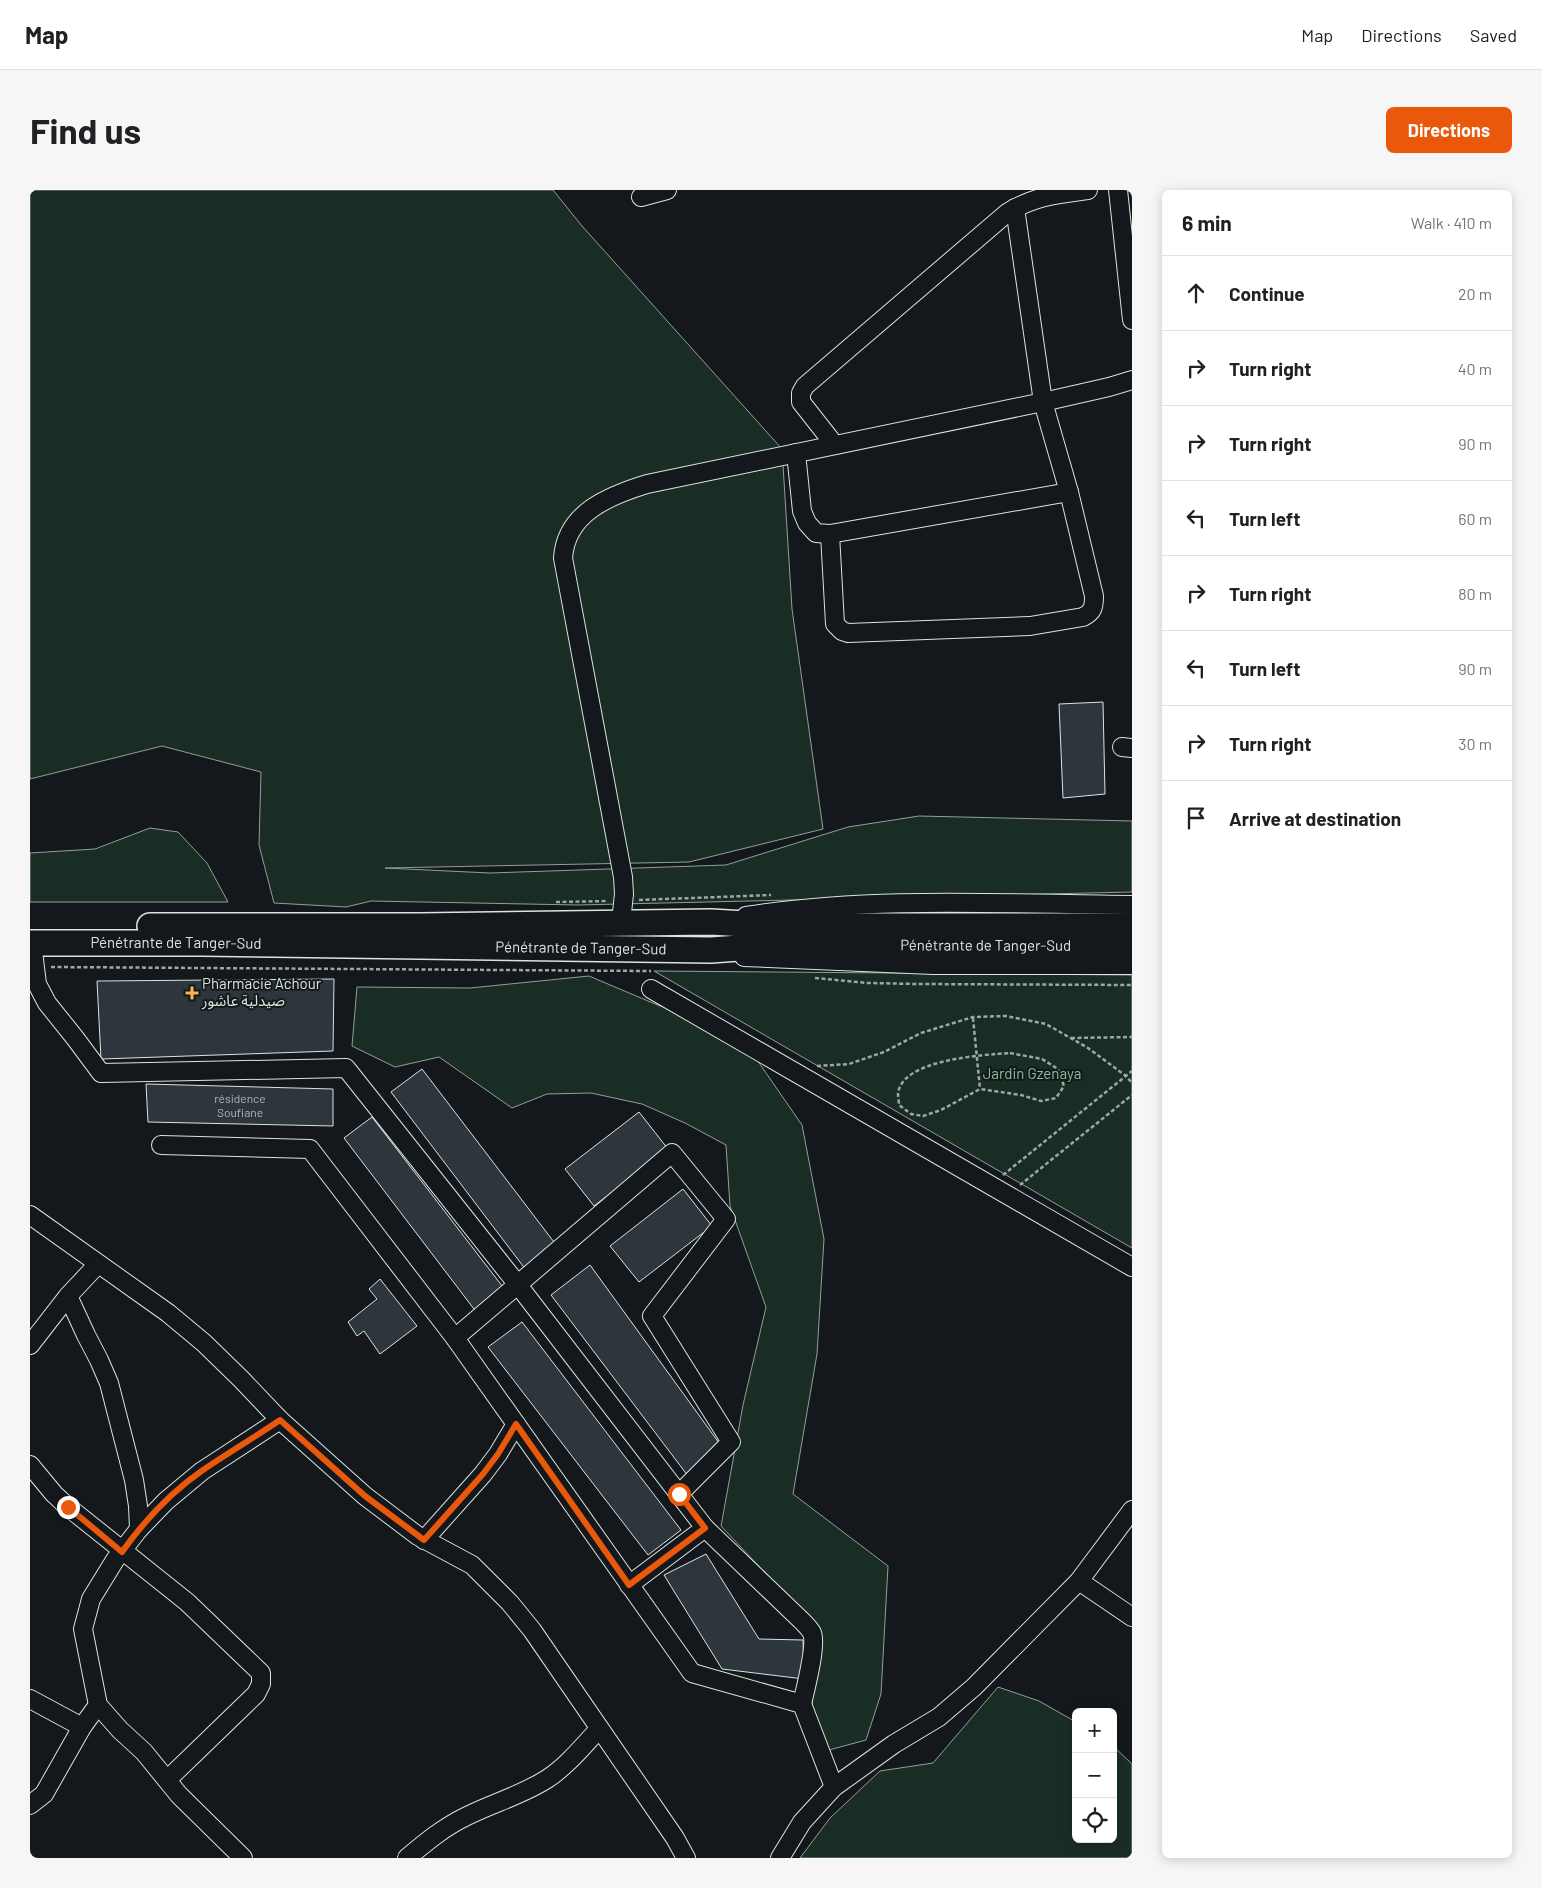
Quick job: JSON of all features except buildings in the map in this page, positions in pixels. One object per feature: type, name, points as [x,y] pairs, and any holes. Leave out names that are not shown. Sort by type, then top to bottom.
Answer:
[{"type":"highway","name":"Pénétrante de Tanger-Sud","points":[[338,935],[420,926],[622,912],[711,922],[794,926],[1132,926]]},
{"type":"highway","name":"Pénétrante de Tanger-Sud","points":[[32,945],[247,935],[338,935],[711,950],[781,946],[1132,946]]},
{"type":"street","points":[[641,197],[667,190]]},
{"type":"street","points":[[834,444],[803,406],[800,398],[802,389],[992,225],[1015,208],[1046,195],[1088,190]]},
{"type":"street","points":[[1118,190],[1127,231],[1132,320]]},
{"type":"street","points":[[830,534],[835,624],[842,631],[855,633],[1030,626],[1083,617],[1090,613],[1094,607],[1094,596],[1069,492],[1043,402],[1015,208]]},
{"type":"street","points":[[622,912],[623,877],[565,569],[564,547],[567,536],[578,520],[600,503],[632,489],[834,444],[1043,402],[1132,380]]},
{"type":"street","points":[[796,453],[802,511],[807,523],[816,533],[830,534],[1069,492]]},
{"type":"street","points":[[711,922],[786,911],[861,904],[1132,905]]},
{"type":"street","points":[[32,945],[37,984],[47,1003],[101,1073],[346,1068],[518,1285],[705,1528],[802,1620],[812,1634],[813,1644],[802,1704],[834,1788]]},
{"type":"street","points":[[711,950],[742,957],[885,964],[1132,965]]},
{"type":"street","points":[[651,989],[1132,1268]]},
{"type":"street","points":[[161,1145],[310,1149],[455,1338],[692,1673],[802,1704]]},
{"type":"street","points":[[455,1338],[672,1153],[726,1219],[652,1316],[731,1442],[679,1494]]},
{"type":"street","points":[[30,1215],[168,1313],[204,1343],[280,1420],[365,1496],[424,1540],[472,1565],[510,1603],[532,1630],[675,1838],[686,1858]]},
{"type":"street","points":[[30,1345],[68,1296],[98,1264]]},
{"type":"street","points":[[68,1296],[109,1382],[134,1480],[139,1528]]},
{"type":"street","points":[[243,1858],[179,1795],[144,1752],[120,1730],[98,1705],[83,1629],[90,1600],[139,1528],[166,1501],[202,1471],[280,1420]]},
{"type":"street","points":[[424,1540],[483,1474],[498,1454],[516,1424]]},
{"type":"street","points":[[30,1465],[61,1500],[122,1552],[187,1602],[261,1673],[262,1678],[256,1694],[167,1780]]},
{"type":"street","points":[[780,1858],[802,1822],[834,1788],[894,1744],[939,1717],[974,1687],[1079,1581],[1132,1510]]},
{"type":"street","points":[[629,1585],[705,1528]]},
{"type":"street","points":[[1079,1581],[1132,1617]]},
{"type":"street","points":[[30,1699],[82,1727]]},
{"type":"street","points":[[30,1805],[44,1794],[82,1727],[98,1705]]},
{"type":"street","points":[[407,1858],[436,1834],[466,1816],[531,1788],[549,1778],[599,1729]]},
{"type":"path","points":[[556,902],[622,912],[780,894]]},
{"type":"path","points":[[32,945],[656,970]]},
{"type":"path","points":[[811,977],[917,984],[1132,985]]},
{"type":"path","points":[[815,1066],[848,1064],[884,1052],[921,1033],[973,1017],[1006,1016],[1046,1024],[1088,1048],[1126,1076],[1132,1083]]},
{"type":"path","points":[[973,1017],[980,1089]]},
{"type":"path","points":[[1070,1038],[1132,1037]]},
{"type":"path","points":[[1010,1053],[1042,1059],[1058,1069],[1064,1086],[1056,1098],[1041,1101],[1021,1095],[980,1089],[941,1110],[924,1116],[911,1114],[899,1105],[898,1092],[905,1080],[921,1069],[946,1059],[977,1056],[1010,1053]]},
{"type":"path","points":[[997,1180],[1132,1071]]},
{"type":"path","points":[[1014,1190],[1132,1095]]},
{"type":"green space","points":[[30,190],[553,190],[582,226],[782,449],[792,609],[823,829],[689,862],[385,868],[490,873],[726,865],[848,827],[919,816],[1132,821],[1132,892],[578,905],[371,901],[346,907],[274,903],[259,845],[261,772],[162,746],[30,779]]},
{"type":"green space","points":[[150,828],[178,832],[207,863],[228,902],[30,902],[30,853],[95,849]]},
{"type":"green space","name":"Jardin Gzenaya","points":[[654,971],[1132,975],[1132,1248]]},
{"type":"green space","points":[[589,976],[660,1006],[735,1028],[802,1125],[824,1239],[817,1354],[793,1494],[888,1566],[881,1694],[866,1740],[818,1753],[812,1701],[821,1632],[721,1526],[743,1405],[766,1307],[730,1206],[726,1145],[685,1123],[642,1104],[591,1093],[547,1094],[512,1108],[439,1057],[395,1067],[352,1046],[357,987],[470,988]]},
{"type":"green space","points":[[998,1687],[1039,1701],[1072,1720],[1072,1843],[1117,1843],[1117,1750],[1132,1764],[1132,1858],[800,1858],[830,1818],[880,1771],[933,1763]]},
{"type":"place","name":"Pharmacie Achour صيدلية عاشور","points":[[192,993]]},
{"type":"route","points":[[68,1507],[122,1552],[139,1528],[166,1501],[202,1471],[280,1420],[365,1496],[424,1540],[483,1474],[498,1454],[516,1424],[629,1585],[705,1528],[679,1494]]}]
